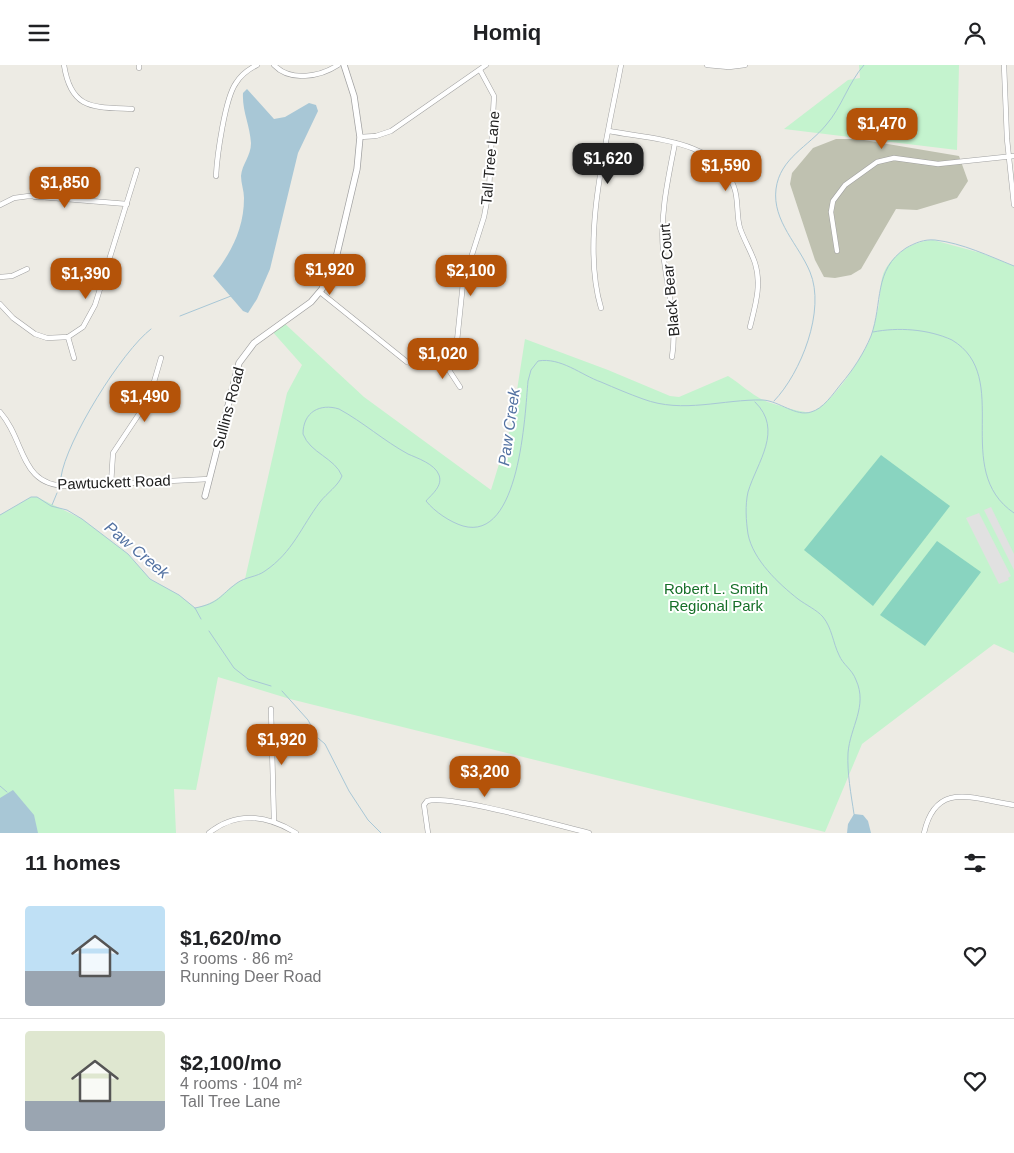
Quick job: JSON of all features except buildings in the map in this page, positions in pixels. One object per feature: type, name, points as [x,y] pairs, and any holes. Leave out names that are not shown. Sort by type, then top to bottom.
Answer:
[{"type":"street","points":[[64,65],[69,88],[78,99],[94,107],[132,109]]},
{"type":"street","points":[[216,175],[222,126],[234,84],[246,72],[257,65]]},
{"type":"street","points":[[274,65],[284,72],[299,76],[322,72],[338,65]]},
{"type":"street","name":"Sullins Road","points":[[205,495],[233,380],[243,355],[261,337],[300,312],[320,292],[336,258],[358,169],[360,137],[354,96],[344,65]]},
{"type":"street","points":[[360,137],[376,136],[391,131],[486,65]]},
{"type":"street","points":[[601,308],[596,290],[596,214],[598,189],[621,65]]},
{"type":"street","points":[[707,65],[729,67],[744,65]]},
{"type":"street","points":[[1004,65],[1014,205]]},
{"type":"street","name":"Tall Tree Lane","points":[[443,361],[452,351],[457,341],[463,283],[484,217],[488,197],[494,96],[480,70]]},
{"type":"street","points":[[609,131],[691,146],[707,155],[730,178],[734,187],[739,225],[758,273],[758,293],[750,327]]},
{"type":"street","name":"Black Bear Court","points":[[672,357],[675,319],[663,238],[666,180],[674,143]]},
{"type":"street","points":[[837,251],[832,212],[833,201],[845,185],[877,162],[894,158],[938,164],[1011,157]]},
{"type":"street","points":[[0,304],[13,318],[35,333],[47,338],[68,337],[83,327],[91,315],[137,170]]},
{"type":"street","points":[[35,197],[37,175]]},
{"type":"street","points":[[1,203],[14,198],[35,197],[127,204]]},
{"type":"street","points":[[0,277],[12,276],[27,269]]},
{"type":"street","points":[[320,292],[407,363],[423,367],[443,361],[460,387]]},
{"type":"street","points":[[68,337],[74,358]]},
{"type":"street","points":[[111,484],[113,453],[149,399],[161,358]]},
{"type":"street","name":"Pawtuckett Road","points":[[0,412],[8,423],[30,468],[39,479],[56,486],[209,479]]},
{"type":"street","points":[[271,709],[274,822]]},
{"type":"street","points":[[924,833],[931,811],[940,801],[948,797],[962,797],[1014,805]]},
{"type":"street","points":[[428,833],[424,805],[427,801],[434,799],[477,806],[589,833]]},
{"type":"street","points":[[208,833],[223,823],[240,817],[260,818],[274,822],[296,833]]},
{"type":"shaded area","points":[[836,139],[858,139],[959,156],[968,181],[957,198],[917,210],[896,209],[861,269],[851,275],[835,278],[824,277],[815,260],[790,184],[792,173],[813,148]]},
{"type":"shaded area","points":[[991,507],[1014,554],[1014,570],[984,510]]},
{"type":"shaded area","points":[[979,513],[1011,576],[1008,578],[1009,580],[999,584],[966,518]]},
{"type":"green space","points":[[859,65],[959,65],[957,150],[784,129],[848,80],[860,78]]},
{"type":"green space","name":"Robert L. Smith Regional Park","points":[[933,240],[981,253],[1014,266],[1014,653],[994,644],[862,744],[825,832],[290,699],[218,677],[196,790],[174,789],[176,833],[0,833],[0,515],[31,497],[37,497],[82,519],[128,554],[150,579],[179,595],[195,608],[218,598],[238,582],[245,579],[287,393],[302,365],[271,330],[283,322],[364,397],[491,490],[512,422],[525,339],[608,370],[670,396],[679,397],[728,376],[763,400],[795,410],[811,412],[828,401],[853,369],[866,347],[874,326],[882,278],[890,262],[906,248]]},
{"type":"green space","points":[[881,455],[950,506],[873,606],[804,550]]},
{"type":"green space","points":[[937,541],[981,572],[925,646],[880,615]]},
{"type":"water","points":[[247,89],[274,119],[285,117],[309,103],[316,105],[318,111],[298,153],[270,269],[257,299],[248,313],[243,311],[213,276],[231,249],[242,220],[244,198],[241,176],[250,152],[251,143],[243,100],[243,93]]},
{"type":"water","points":[[13,790],[34,815],[38,833],[0,833],[0,798]]},
{"type":"water","points":[[854,814],[863,815],[868,821],[871,833],[847,833],[848,824]]},
{"type":"waterway","points":[[774,401],[784,389],[801,358],[813,322],[815,304],[814,287],[810,272],[782,222],[778,212],[776,189],[783,169],[832,118],[858,72],[864,65]]},
{"type":"waterway","name":"Paw Creek","points":[[195,608],[210,604],[219,599],[240,581],[262,573],[275,564],[290,547],[320,502],[340,480],[342,476],[339,470],[311,446],[303,434],[309,415],[319,408],[332,407],[339,409],[399,449],[430,465],[437,471],[440,479],[436,489],[426,501],[438,513],[458,524],[463,526],[482,526],[497,515],[508,496],[516,472],[521,446],[528,381],[531,370],[538,361],[546,360],[563,364],[622,391],[658,403],[688,406],[763,400],[793,411],[811,412],[820,408],[828,401],[862,355],[875,324],[881,288],[888,266],[906,248],[916,243],[935,240],[975,250],[1014,266]]},
{"type":"waterway","points":[[180,316],[231,296]]},
{"type":"waterway","points":[[61,477],[73,442],[97,398],[125,356],[151,329]]},
{"type":"waterway","points":[[873,332],[903,329],[933,333],[952,340],[970,356],[979,377],[986,473],[996,495],[1014,513]]},
{"type":"waterway","points":[[755,402],[763,413],[768,435],[762,458],[748,492],[746,502],[748,534],[755,553],[775,579],[823,617],[841,658],[856,680],[860,699],[848,753],[854,814]]},
{"type":"waterway","points":[[52,505],[57,493]]},
{"type":"waterway","name":"Paw Creek","points":[[0,515],[31,497],[37,497],[51,506],[67,510],[128,554],[150,579],[179,595],[195,608],[201,619]]},
{"type":"waterway","points":[[209,631],[234,668],[248,679],[271,686]]},
{"type":"waterway","points":[[282,691],[308,720],[315,733]]},
{"type":"waterway","points":[[318,738],[325,744],[349,791],[368,820],[381,833]]},
{"type":"waterway","points":[[0,786],[7,792]]}]
